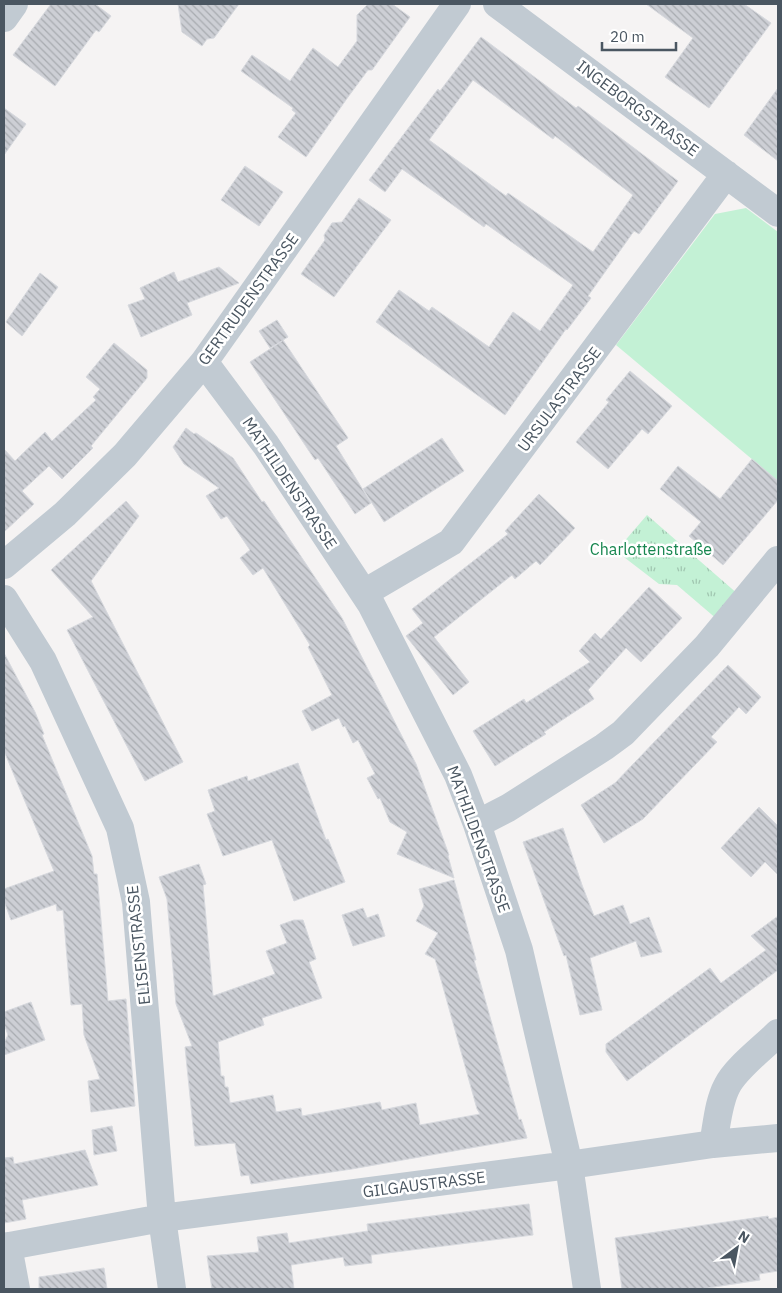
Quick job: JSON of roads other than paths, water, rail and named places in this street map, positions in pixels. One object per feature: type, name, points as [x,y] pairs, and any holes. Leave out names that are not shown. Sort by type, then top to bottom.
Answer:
[{"type":"street","points":[[4,18],[14,4]]},
{"type":"street","name":"GERTRUDENSTRASSE","points":[[4,564],[65,514],[125,456],[204,362],[457,4]]},
{"type":"street","name":"INGEBORGSTRASSE","points":[[497,4],[778,213]]},
{"type":"street","name":"URSULASTRASSE","points":[[364,593],[451,542],[726,174]]},
{"type":"street","name":"MATHILDENSTRASSE","points":[[204,362],[266,445],[371,604],[458,775],[477,824],[519,950],[569,1165],[587,1289]]},
{"type":"street","points":[[477,824],[524,798],[623,733],[707,646],[778,560]]},
{"type":"street","name":"ELISENSTRASSE","points":[[4,598],[43,661],[120,828],[136,902],[162,1218],[172,1289]]},
{"type":"street","points":[[713,1144],[727,1086],[741,1069],[778,1033]]},
{"type":"street","name":"GILGAUSTRASSE","points":[[6,1247],[162,1218],[569,1165],[713,1144],[778,1138]]},
{"type":"street","points":[[6,1247],[16,1289]]},
{"type":"park label","name":"Charlottenstraße","points":[[651,549]]}]
